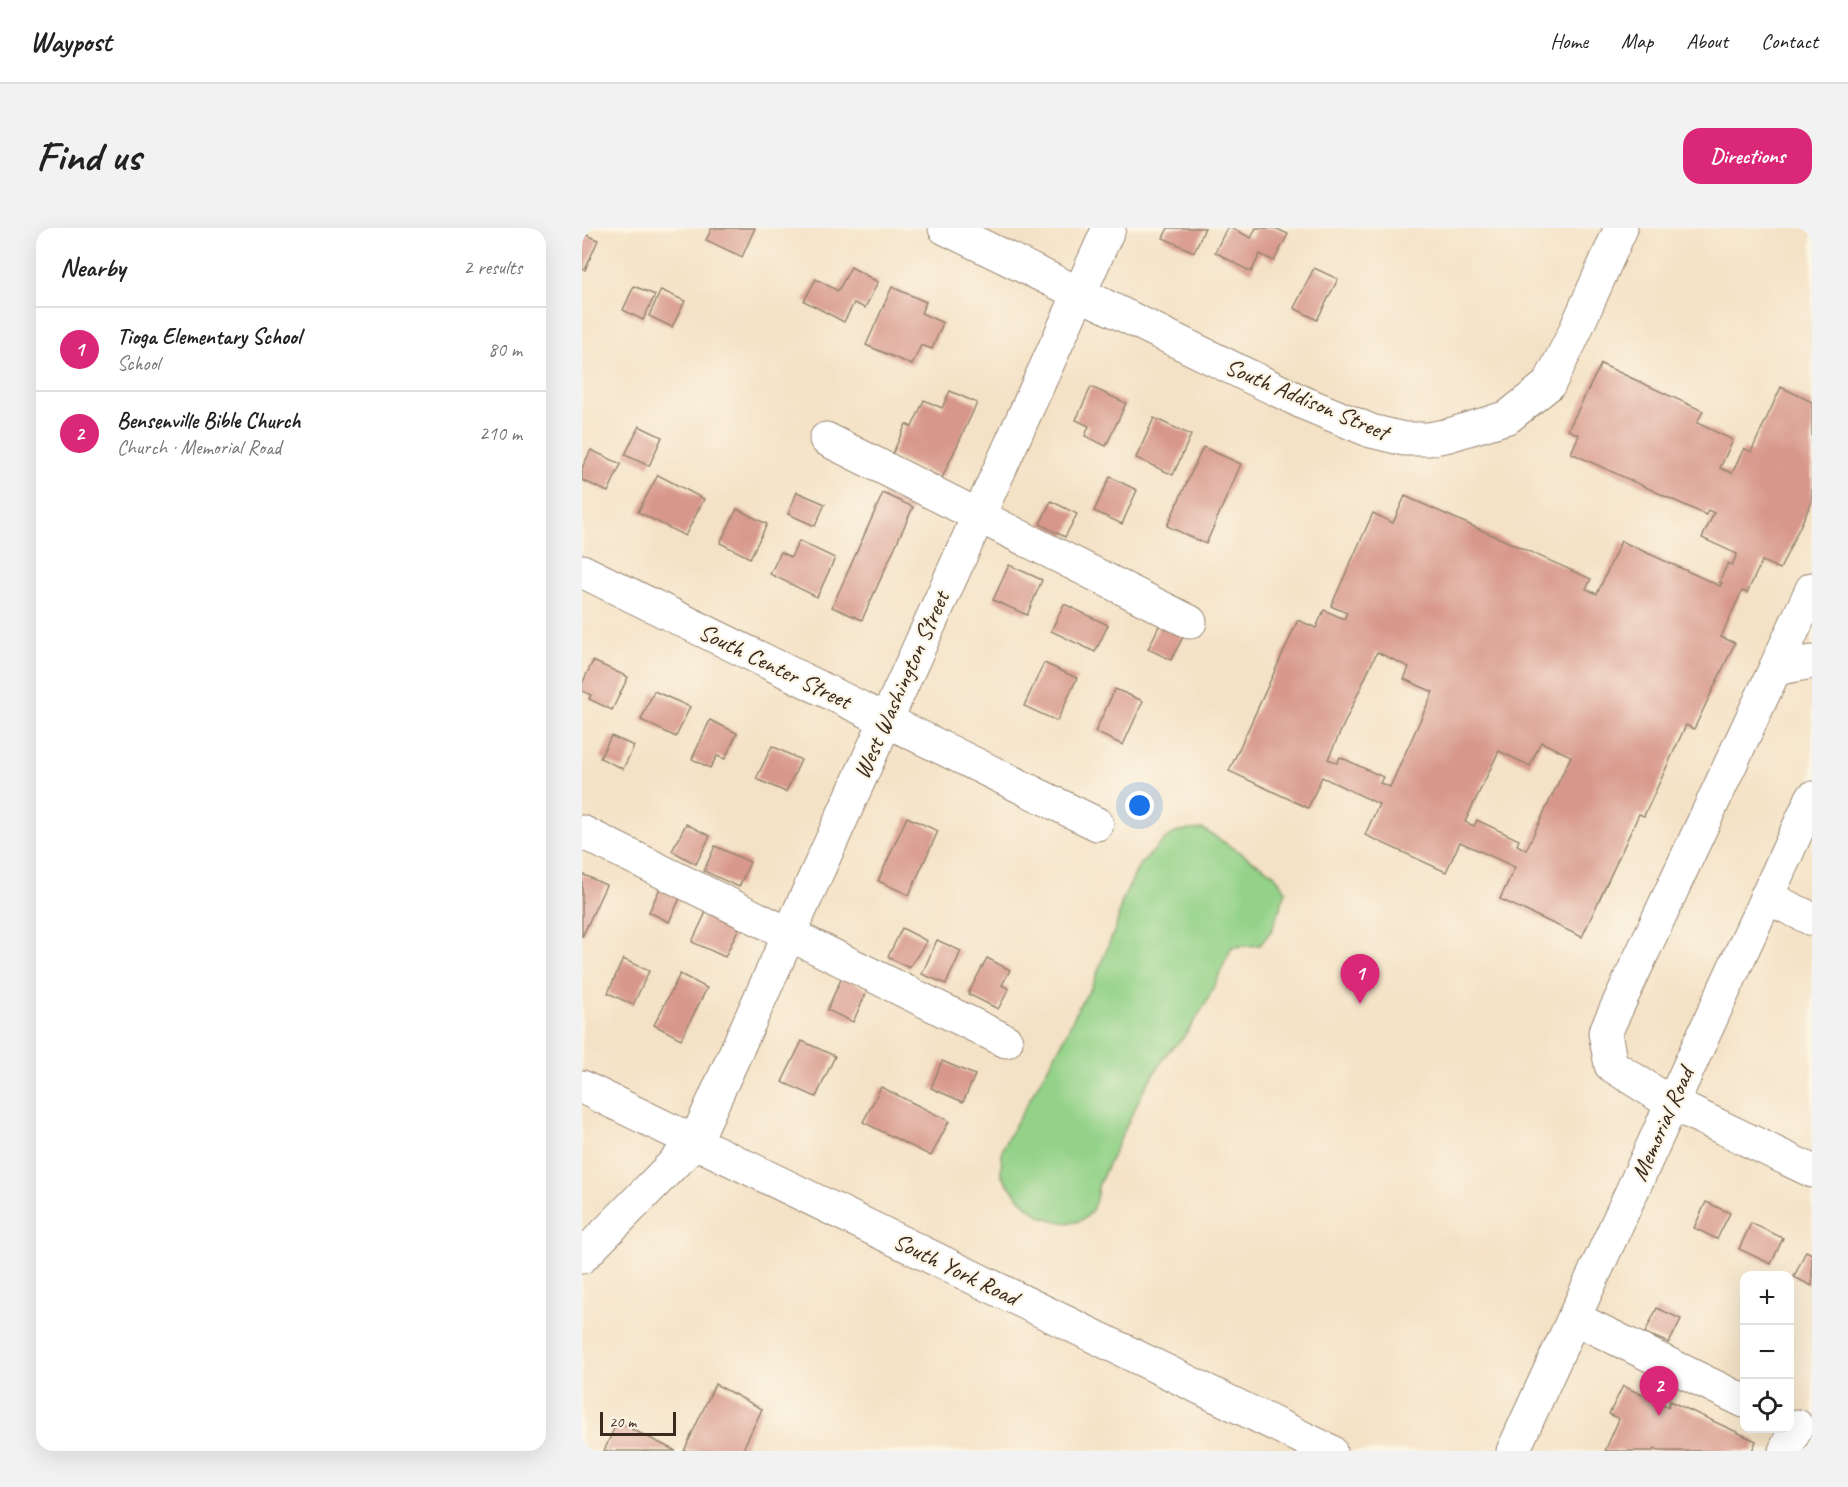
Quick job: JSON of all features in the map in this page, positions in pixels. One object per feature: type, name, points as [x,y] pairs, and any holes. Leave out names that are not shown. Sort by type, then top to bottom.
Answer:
[{"type":"street","name":"South Addison Street","points":[[945,228],[1304,403],[1371,432],[1404,439],[1429,439],[1449,435],[1508,417],[1549,384],[1621,228]]},
{"type":"street","name":"West Washington Street","points":[[695,1142],[1109,228]]},
{"type":"street","points":[[826,439],[1190,622]]},
{"type":"street","name":"South Center Street","points":[[582,571],[1097,824]]},
{"type":"street","points":[[1812,588],[1605,1033],[1611,1065],[1671,1103],[1812,1171]]},
{"type":"street","points":[[1775,669],[1812,662]]},
{"type":"street","name":"Memorial Road","points":[[1513,1451],[1812,798]]},
{"type":"street","points":[[582,832],[1006,1041]]},
{"type":"street","points":[[1766,897],[1812,919]]},
{"type":"street","name":"South York Road","points":[[582,1087],[1330,1451]]},
{"type":"street","points":[[582,1257],[695,1142]]},
{"type":"street","points":[[1574,1318],[1740,1399]]},
{"type":"green space","points":[[1203,829],[1274,874],[1286,891],[1272,930],[1260,945],[1232,947],[1206,1003],[1184,1037],[1168,1052],[1144,1089],[1098,1186],[1092,1210],[1082,1220],[1075,1222],[1067,1223],[1043,1217],[1023,1202],[1001,1174],[1002,1151],[1064,1039],[1079,1006],[1091,988],[1116,927],[1122,901],[1139,866],[1167,837],[1179,831]]},
{"type":"building","points":[[712,228],[755,228],[742,257],[706,240]]},
{"type":"building","points":[[1168,228],[1205,228],[1194,252],[1163,238]]},
{"type":"building","points":[[1227,228],[1232,228],[1251,238],[1256,228],[1275,228],[1288,234],[1274,261],[1260,254],[1251,272],[1215,252]]},
{"type":"building","points":[[582,233],[598,240],[585,270],[582,269]]},
{"type":"building","points":[[851,267],[878,282],[865,308],[854,303],[844,322],[804,301],[816,279],[838,291]]},
{"type":"building","points":[[1314,268],[1338,279],[1317,320],[1294,308]]},
{"type":"building","points":[[634,286],[655,295],[643,320],[623,310]]},
{"type":"building","points":[[892,287],[926,302],[921,313],[943,323],[932,349],[921,345],[912,365],[866,345]]},
{"type":"building","points":[[661,290],[685,301],[672,327],[649,316]]},
{"type":"building","points":[[1601,364],[1703,411],[1697,423],[1733,440],[1720,468],[1732,473],[1744,448],[1751,452],[1781,387],[1812,402],[1812,501],[1780,569],[1762,561],[1747,593],[1742,591],[1721,637],[1735,643],[1694,729],[1686,725],[1644,816],[1639,814],[1582,937],[1500,899],[1515,867],[1460,842],[1446,872],[1365,835],[1379,804],[1322,777],[1308,808],[1229,771],[1298,620],[1316,628],[1324,610],[1344,619],[1347,613],[1331,606],[1373,513],[1393,523],[1405,496],[1591,579],[1586,589],[1597,594],[1621,541],[1720,586],[1722,583],[1719,582],[1728,563],[1732,565],[1737,554],[1702,538],[1714,513],[1708,510],[1706,515],[1571,453],[1579,435],[1568,430]],"holes":[[[1377,652],[1409,667],[1404,679],[1433,692],[1390,787],[1380,783],[1383,777],[1340,757],[1337,763],[1328,759]],[[1541,742],[1571,756],[1526,850],[1517,845],[1519,840],[1477,820],[1474,826],[1465,822],[1499,751],[1530,766]]]},
{"type":"building","points":[[1091,387],[1126,403],[1106,446],[1085,436],[1089,426],[1076,420]]},
{"type":"building","points":[[950,391],[977,403],[942,478],[892,455],[906,424],[912,427],[924,400],[942,408]]},
{"type":"building","points":[[1154,418],[1191,435],[1173,475],[1136,458]]},
{"type":"building","points":[[639,426],[662,437],[649,466],[625,455]]},
{"type":"building","points":[[1203,447],[1241,464],[1206,544],[1167,526]]},
{"type":"building","points":[[591,450],[621,464],[608,492],[582,480],[582,468]]},
{"type":"building","points":[[658,475],[704,499],[685,536],[638,512]]},
{"type":"building","points":[[1110,477],[1137,490],[1122,524],[1094,511]]},
{"type":"building","points":[[797,492],[825,504],[815,526],[788,514]]},
{"type":"building","points":[[883,493],[913,507],[862,620],[832,607]]},
{"type":"building","points":[[1051,501],[1077,514],[1065,537],[1040,524]]},
{"type":"building","points":[[737,509],[767,524],[750,558],[720,543]]},
{"type":"building","points":[[799,541],[835,558],[817,597],[770,574],[781,552],[791,557]]},
{"type":"building","points":[[1009,565],[1042,580],[1027,615],[993,600]]},
{"type":"building","points":[[1064,604],[1108,625],[1095,652],[1051,631]]},
{"type":"building","points":[[1162,620],[1186,631],[1171,660],[1148,649]]},
{"type":"building","points":[[593,661],[628,677],[612,710],[589,699],[591,695],[582,691],[582,684]]},
{"type":"building","points":[[1044,663],[1077,678],[1057,721],[1024,706]]},
{"type":"building","points":[[1115,689],[1143,701],[1123,745],[1095,732]]},
{"type":"building","points":[[654,691],[690,707],[676,737],[641,720]]},
{"type":"building","points":[[710,720],[737,733],[725,759],[717,756],[710,768],[692,759]]},
{"type":"building","points":[[611,736],[634,746],[623,769],[600,758]]},
{"type":"building","points":[[772,746],[801,760],[786,792],[756,779]]},
{"type":"building","points":[[907,817],[938,831],[909,895],[878,881]]},
{"type":"building","points":[[686,824],[710,836],[696,864],[672,851]]},
{"type":"building","points":[[715,846],[750,862],[739,887],[704,871]]},
{"type":"building","points":[[582,874],[606,885],[582,937]]},
{"type":"building","points":[[660,888],[680,898],[669,922],[649,912]]},
{"type":"building","points":[[708,908],[741,923],[725,957],[692,942]]},
{"type":"building","points":[[902,928],[927,941],[909,968],[888,957]]},
{"type":"building","points":[[937,940],[961,951],[946,984],[922,974]]},
{"type":"building","points":[[987,958],[1010,970],[1002,985],[1009,989],[998,1009],[968,994]]},
{"type":"building","points":[[623,959],[649,971],[633,1005],[608,993]]},
{"type":"building","points":[[680,974],[707,988],[681,1039],[654,1025]]},
{"type":"building","points":[[842,977],[868,989],[853,1022],[827,1010]]},
{"type":"building","points":[[802,1041],[835,1056],[816,1097],[782,1082]]},
{"type":"building","points":[[942,1061],[975,1075],[963,1102],[931,1088]]},
{"type":"building","points":[[881,1087],[949,1121],[931,1156],[863,1122]]},
{"type":"building","points":[[1706,1202],[1730,1213],[1717,1239],[1694,1228]]},
{"type":"building","points":[[1751,1223],[1783,1238],[1771,1264],[1739,1249]]},
{"type":"building","points":[[1806,1251],[1812,1254],[1812,1286],[1794,1277]]},
{"type":"building","points":[[1657,1308],[1681,1319],[1669,1343],[1645,1333]]},
{"type":"building","points":[[715,1384],[762,1409],[742,1451],[684,1451]]},
{"type":"building","points":[[1623,1386],[1668,1407],[1670,1401],[1756,1441],[1752,1451],[1658,1451],[1654,1449],[1653,1451],[1605,1451],[1619,1419],[1609,1414]]},
{"type":"building","points":[[617,1422],[676,1451],[604,1451]]},
{"type":"place","name":"Tioga Elementary School","points":[[1360,1004]]},
{"type":"place","name":"Bensenville Bible Church","points":[[1659,1416]]}]
